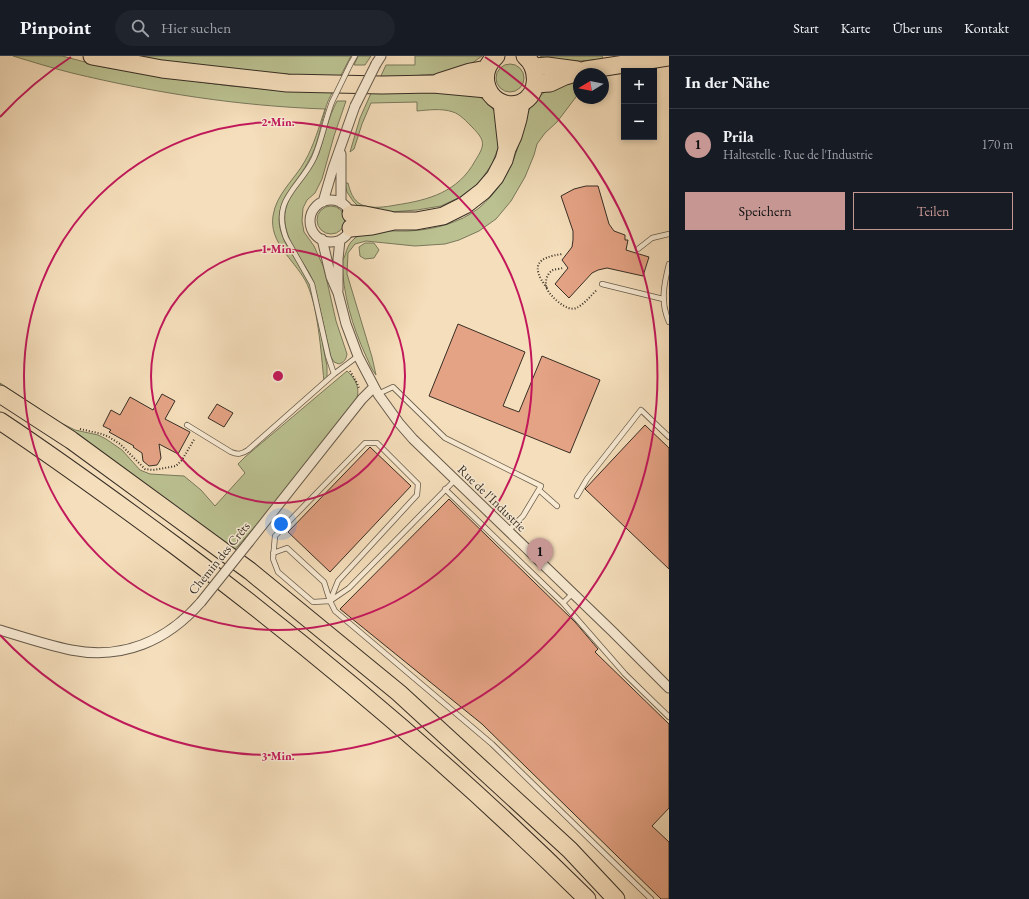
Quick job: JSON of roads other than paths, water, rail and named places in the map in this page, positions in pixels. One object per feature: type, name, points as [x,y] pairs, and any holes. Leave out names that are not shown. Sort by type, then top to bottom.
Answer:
[{"type":"highway","points":[[92,56],[162,69],[287,83],[382,86],[434,84],[487,89]]},
{"type":"highway","points":[[599,68],[669,57]]},
{"type":"highway","points":[[530,61],[548,66],[573,69]]},
{"type":"highway","points":[[346,221],[365,215],[394,221],[416,221],[443,216],[465,205],[483,191],[495,177],[504,160],[507,148],[515,130],[521,103],[530,95],[535,84],[536,79],[530,61]]},
{"type":"highway","points":[[434,84],[470,72],[492,62]]},
{"type":"highway","points":[[492,62],[485,76],[487,89],[491,95],[502,103],[521,103]]},
{"type":"highway","points":[[535,84],[550,82],[573,74]]},
{"type":"highway","points":[[502,103],[507,148]]},
{"type":"highway","points":[[0,394],[71,440],[250,571],[399,694],[570,850],[616,899]]},
{"type":"highway","points":[[0,406],[67,450],[261,592],[390,700],[553,846],[606,899]]},
{"type":"highway","points":[[0,421],[148,525],[233,589],[320,659],[447,767],[587,899]]},
{"type":"street","points":[[323,202],[332,168],[355,106],[379,60]]},
{"type":"street","points":[[338,293],[338,259],[346,221],[341,147]]},
{"type":"street","points":[[332,200],[346,221],[331,241],[322,239],[314,233],[311,220],[314,209],[323,202],[332,200]]},
{"type":"street","points":[[322,239],[331,277],[338,293],[346,324],[358,356],[376,390]]},
{"type":"street","name":"Chemin des Crêts","points":[[0,630],[72,650],[98,652],[121,651],[144,644],[164,635],[183,621],[201,602],[362,399],[376,390]]},
{"type":"street","name":"Rue de l'Industrie","points":[[376,390],[406,432],[669,688]]},
{"type":"lane","points":[[334,374],[328,356],[312,284],[286,238],[282,216],[286,200],[312,162],[332,102],[355,56]]},
{"type":"lane","points":[[638,249],[652,238],[669,234]]},
{"type":"lane","points":[[669,264],[663,298],[664,309],[669,322]]},
{"type":"lane","points":[[602,284],[663,298]]},
{"type":"lane","points":[[187,425],[231,452],[242,454],[334,374],[358,356]]},
{"type":"lane","points":[[376,390],[393,386],[445,438],[541,486],[523,516],[508,531]]},
{"type":"lane","points":[[577,496],[587,479],[641,410],[669,437]]},
{"type":"lane","points":[[330,601],[338,581],[417,495],[418,484],[377,443],[365,443],[276,536],[273,559],[278,572],[312,602],[330,601],[349,588],[455,480]]},
{"type":"lane","points":[[445,489],[563,603],[625,674],[669,717]]},
{"type":"lane","points":[[539,490],[557,506]]},
{"type":"lane","points":[[274,553],[287,548],[324,582],[335,611],[492,744],[651,899]]},
{"type":"lane","points":[[563,603],[573,593]]},
{"type":"place","name":"Prila","points":[[540,571]]}]
